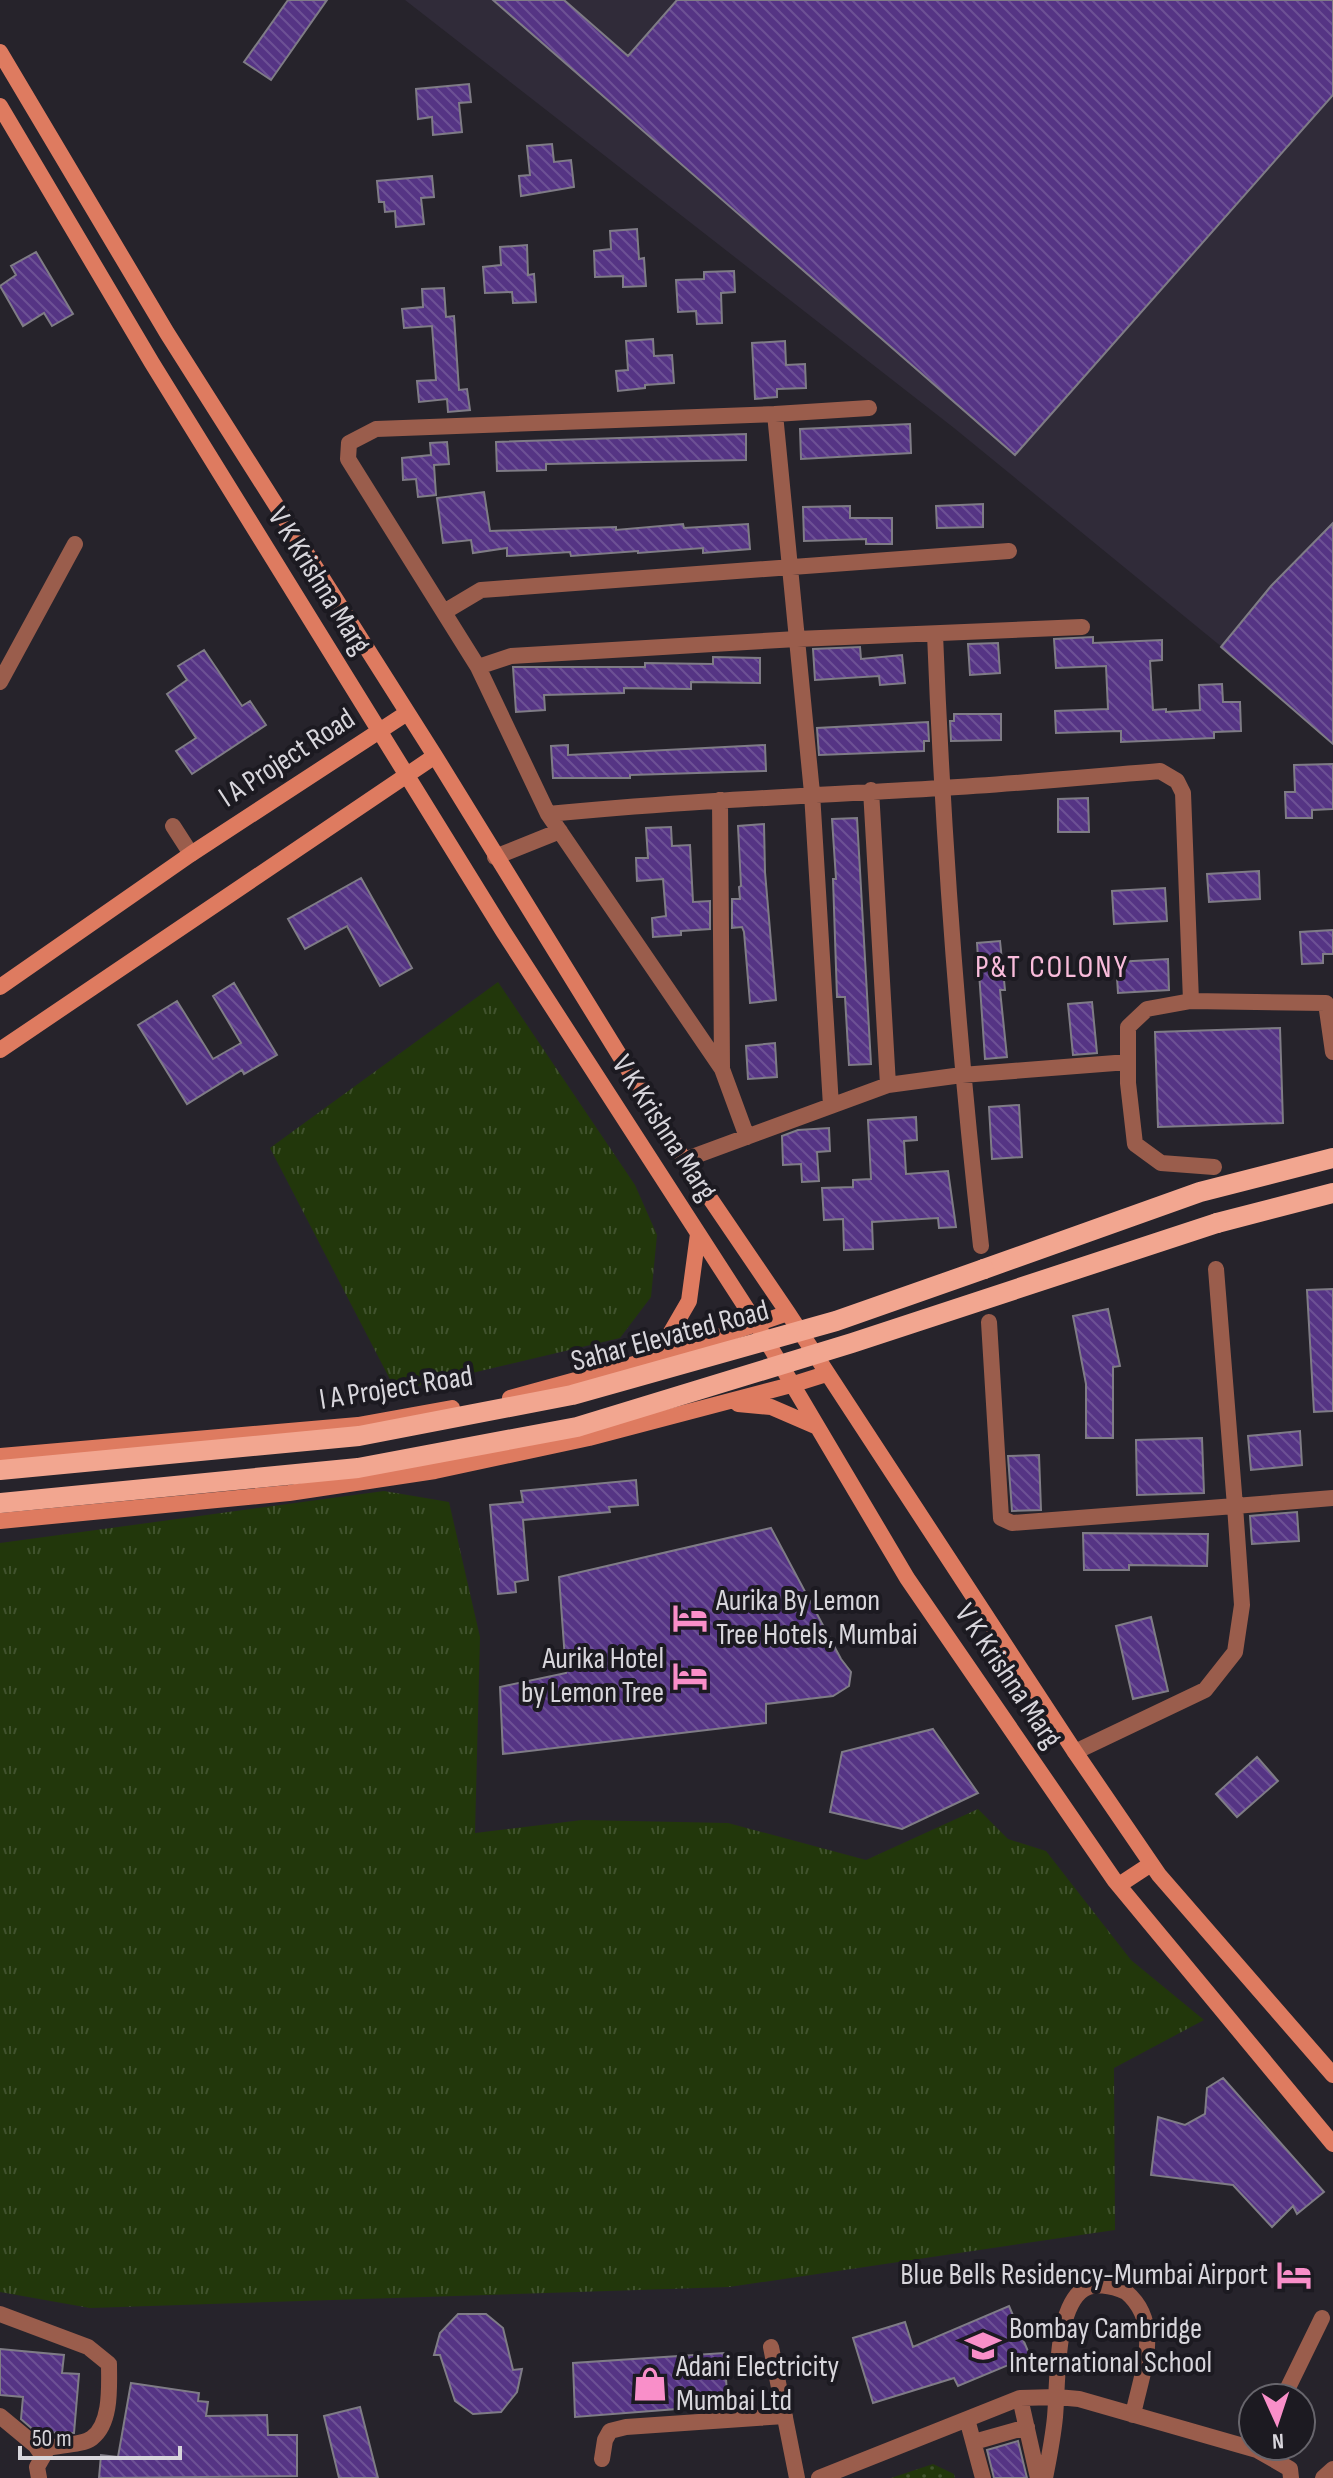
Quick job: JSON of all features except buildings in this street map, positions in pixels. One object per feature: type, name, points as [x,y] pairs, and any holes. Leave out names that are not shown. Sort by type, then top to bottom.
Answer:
[{"type":"main road","name":"Sahar Elevated Road","points":[[0,1470],[359,1436],[572,1395],[836,1321],[1200,1192],[1333,1158]]},
{"type":"main road","name":"Sahar Elevated Road","points":[[0,1503],[358,1468],[577,1427],[852,1343],[1209,1226],[1333,1193]]},
{"type":"street","name":"V K Krishna Marg","points":[[0,52],[175,346],[435,756],[684,1160],[1151,1864],[1333,2075]]},
{"type":"street","name":"V K Krishna Marg","points":[[0,106],[152,363],[379,732],[503,931],[756,1323],[907,1578],[1119,1885],[1333,2144]]},
{"type":"street","points":[[152,363],[175,346]]},
{"type":"street","points":[[747,1137],[722,1069],[548,814],[478,667],[348,459],[349,443],[376,429],[869,408]]},
{"type":"street","points":[[775,414],[812,793],[831,1106]]},
{"type":"street","points":[[0,682],[75,544]]},
{"type":"street","points":[[444,612],[481,590],[1009,551]]},
{"type":"street","points":[[478,667],[511,656],[797,639],[1082,627]]},
{"type":"street","points":[[935,634],[941,788],[962,1075],[981,1246]]},
{"type":"street","name":"I A Project Road","points":[[0,987],[191,854],[407,713]]},
{"type":"street","points":[[0,1050],[435,756]]},
{"type":"street","points":[[548,814],[812,793],[941,788],[1160,771],[1177,781],[1183,793],[1191,1001]]},
{"type":"street","points":[[871,790],[888,1085]]},
{"type":"street","points":[[720,800],[722,1069]]},
{"type":"street","points":[[173,826],[191,854]]},
{"type":"street","points":[[495,857],[560,831]]},
{"type":"street","points":[[1214,1167],[1161,1163],[1135,1144],[1128,1083],[1128,1027],[1147,1009],[1191,1001],[1326,1003],[1333,1052]]},
{"type":"street","points":[[684,1160],[888,1085],[962,1075],[1128,1062]]},
{"type":"street","points":[[656,1358],[689,1301],[698,1234]]},
{"type":"street","points":[[1075,1752],[1205,1690],[1235,1652],[1242,1605],[1216,1269]]},
{"type":"street","name":"I A Project Road","points":[[0,1456],[358,1425],[511,1398],[656,1358],[788,1313]]},
{"type":"street","points":[[989,1322],[1001,1518],[1012,1523],[1333,1498]]},
{"type":"street","points":[[0,1521],[289,1493],[435,1471],[589,1438],[826,1374]]},
{"type":"street","points":[[724,1403],[771,1407],[817,1427]]},
{"type":"street","points":[[1119,1885],[1151,1864]]},
{"type":"street","points":[[1045,2478],[1061,2347],[1069,2310],[1080,2292],[1087,2288],[1099,2285],[1117,2288],[1131,2296],[1148,2324],[1133,2415]]},
{"type":"street","points":[[0,2314],[88,2347],[109,2364],[108,2396],[102,2427],[91,2440],[48,2448],[37,2467],[39,2478]]},
{"type":"street","points":[[1291,2382],[1322,2318]]},
{"type":"street","points":[[771,2347],[797,2478]]},
{"type":"street","points":[[1020,2398],[1038,2478]]},
{"type":"street","points":[[819,2478],[1020,2398],[1079,2399],[1237,2442]]},
{"type":"street","points":[[0,2416],[35,2445],[42,2455]]},
{"type":"street","points":[[602,2459],[610,2431],[626,2427],[785,2416]]},
{"type":"street","points":[[967,2419],[983,2478]]},
{"type":"street","points":[[974,2442],[1027,2427]]},
{"type":"street","points":[[1279,2462],[1290,2469],[1291,2478]]},
{"type":"street","points":[[1323,2478],[1333,2469]]},
{"type":"shaded area","points":[[405,0],[1333,0],[1333,738],[954,428]]},
{"type":"green space","points":[[498,982],[635,1185],[657,1235],[651,1297],[620,1338],[396,1391],[270,1148]]},
{"type":"green space","points":[[384,1491],[449,1502],[480,1637],[475,1833],[582,1820],[728,1823],[866,1860],[978,1809],[1008,1839],[1046,1851],[1131,1960],[1204,2020],[1114,2068],[1115,2230],[729,2287],[90,2308],[0,2292],[0,1543]]},
{"type":"green space","points":[[933,2464],[954,2474],[955,2478],[891,2478]]},
{"type":"place","name":"Aurika By Lemon Tree Hotels, Mumbai","points":[[690,1618]]},
{"type":"place","name":"Aurika Hotel by Lemon Tree","points":[[690,1676]]},
{"type":"place","name":"Blue Bells Residency-Mumbai Airport","points":[[1294,2275]]},
{"type":"place","name":"Bombay Cambridge International School","points":[[983,2346]]},
{"type":"place","name":"Adani Electricity Mumbai Ltd","points":[[650,2384]]},
{"type":"district","name":"P&T COLONY","points":[[1052,967]]}]
